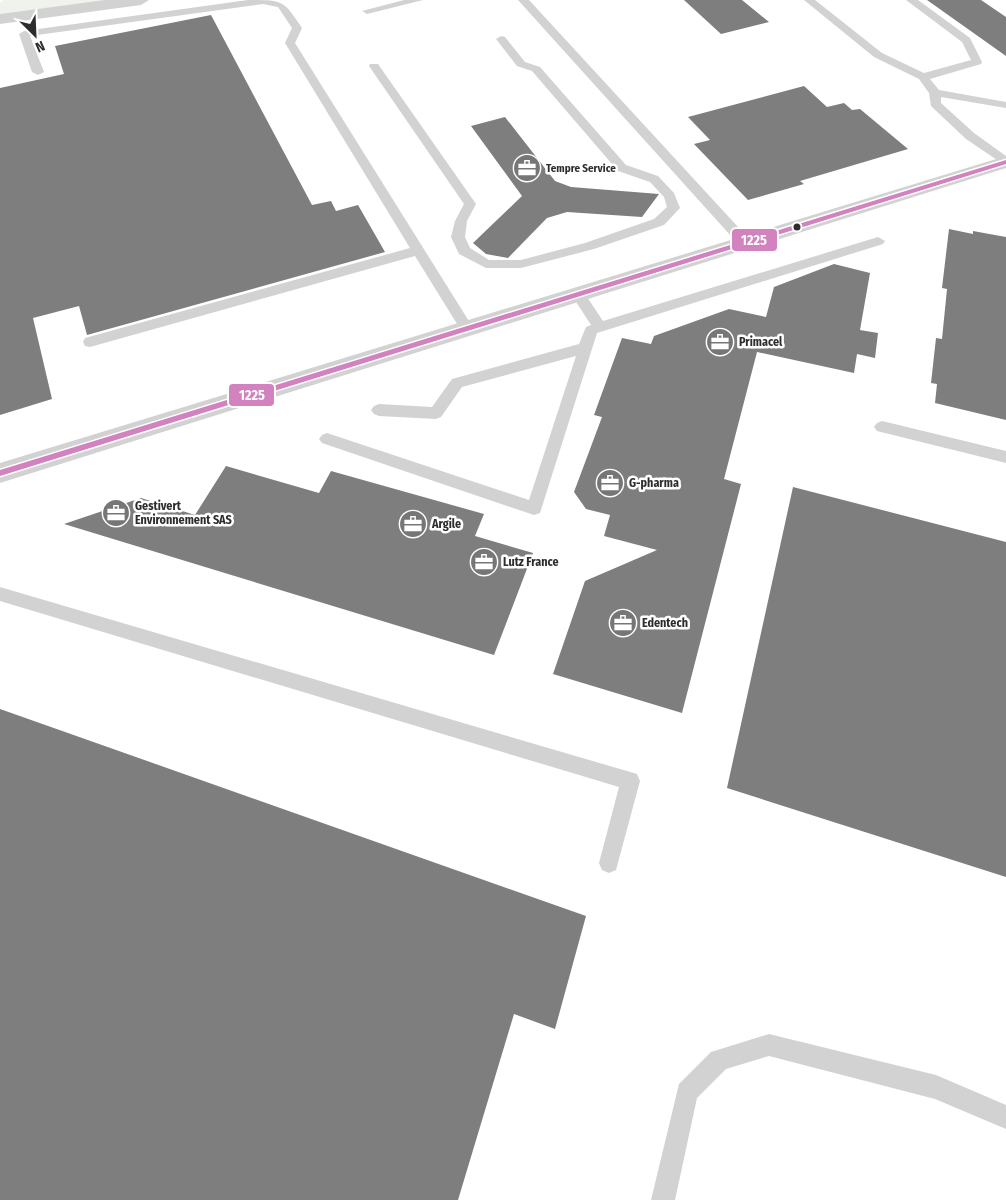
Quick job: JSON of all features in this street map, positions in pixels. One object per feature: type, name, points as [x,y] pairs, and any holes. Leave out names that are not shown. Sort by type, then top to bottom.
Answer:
[{"type":"street","points":[[0,19],[142,0]]},
{"type":"street","points":[[0,473],[1006,162]]},
{"type":"lane","points":[[367,11],[418,0]]},
{"type":"lane","points":[[524,0],[745,243]]},
{"type":"lane","points":[[808,0],[878,55],[923,78],[935,93],[935,104],[970,136],[1006,162]]},
{"type":"lane","points":[[911,0],[966,40],[976,62],[923,78]]},
{"type":"lane","points":[[38,72],[24,34],[263,1],[282,5],[297,28],[290,43],[467,329]]},
{"type":"lane","points":[[374,66],[470,204],[461,221],[458,237],[464,251],[486,264],[521,264],[589,246],[659,222],[674,208],[670,196],[654,179],[622,168],[536,69],[521,64],[501,39]]},
{"type":"lane","points":[[935,93],[1006,105]]},
{"type":"lane","points":[[327,439],[534,508],[591,330],[878,241]]},
{"type":"lane","points":[[90,342],[418,250]]},
{"type":"lane","points":[[578,294],[600,328]]},
{"type":"lane","points":[[379,410],[436,414],[457,383],[585,348]]},
{"type":"lane","points":[[882,427],[1006,457]]},
{"type":"lane","points":[[0,594],[630,781],[610,863]]},
{"type":"lane","points":[[663,1200],[687,1092],[720,1060],[769,1045],[936,1087],[1006,1117]]},
{"type":"shaded area","points":[[3,0],[111,0],[0,14],[0,3]]},
{"type":"building","points":[[684,0],[742,0],[769,22],[721,34]]},
{"type":"building","points":[[927,0],[981,0],[1006,17],[1006,56]]},
{"type":"building","points":[[211,15],[312,205],[331,201],[336,211],[358,205],[385,252],[87,335],[79,306],[33,318],[52,399],[0,415],[0,88],[64,74],[55,46]]},
{"type":"building","points":[[804,86],[827,107],[844,103],[852,110],[860,109],[908,149],[800,181],[804,184],[748,200],[694,144],[710,140],[688,117]]},
{"type":"building","points":[[505,117],[555,181],[571,187],[659,194],[642,217],[567,212],[547,218],[508,258],[486,254],[473,243],[522,196],[471,126]]},
{"type":"building","points":[[949,229],[973,234],[973,231],[1006,237],[1006,420],[935,403],[937,384],[931,383],[936,338],[942,339],[947,289],[942,288]]},
{"type":"building","points":[[834,264],[870,273],[860,330],[878,333],[875,358],[857,354],[854,373],[757,352],[724,479],[741,484],[682,713],[553,674],[585,581],[657,550],[604,536],[610,515],[586,509],[574,492],[602,417],[594,415],[622,338],[651,344],[654,336],[729,309],[766,317],[774,287]]},
{"type":"building","points":[[226,466],[319,493],[331,471],[484,514],[475,536],[533,553],[494,655],[64,524],[141,498],[195,515]]},
{"type":"building","points":[[793,487],[1006,542],[1006,877],[727,788]]},
{"type":"building","points":[[0,709],[586,916],[555,1029],[514,1014],[458,1200],[0,1200]]},
{"type":"transit line","name":"1225","points":[[0,473],[1006,162]]},
{"type":"place","name":"Tempre Service","points":[[527,168]]},
{"type":"place","name":"Primacel","points":[[720,342]]},
{"type":"place","name":"G-pharma","points":[[610,483]]},
{"type":"place","name":"Gestivert Environnement SAS","points":[[116,513]]},
{"type":"place","name":"Argile","points":[[413,524]]},
{"type":"place","name":"Lutz France","points":[[484,562]]},
{"type":"place","name":"Edentech","points":[[623,623]]}]
